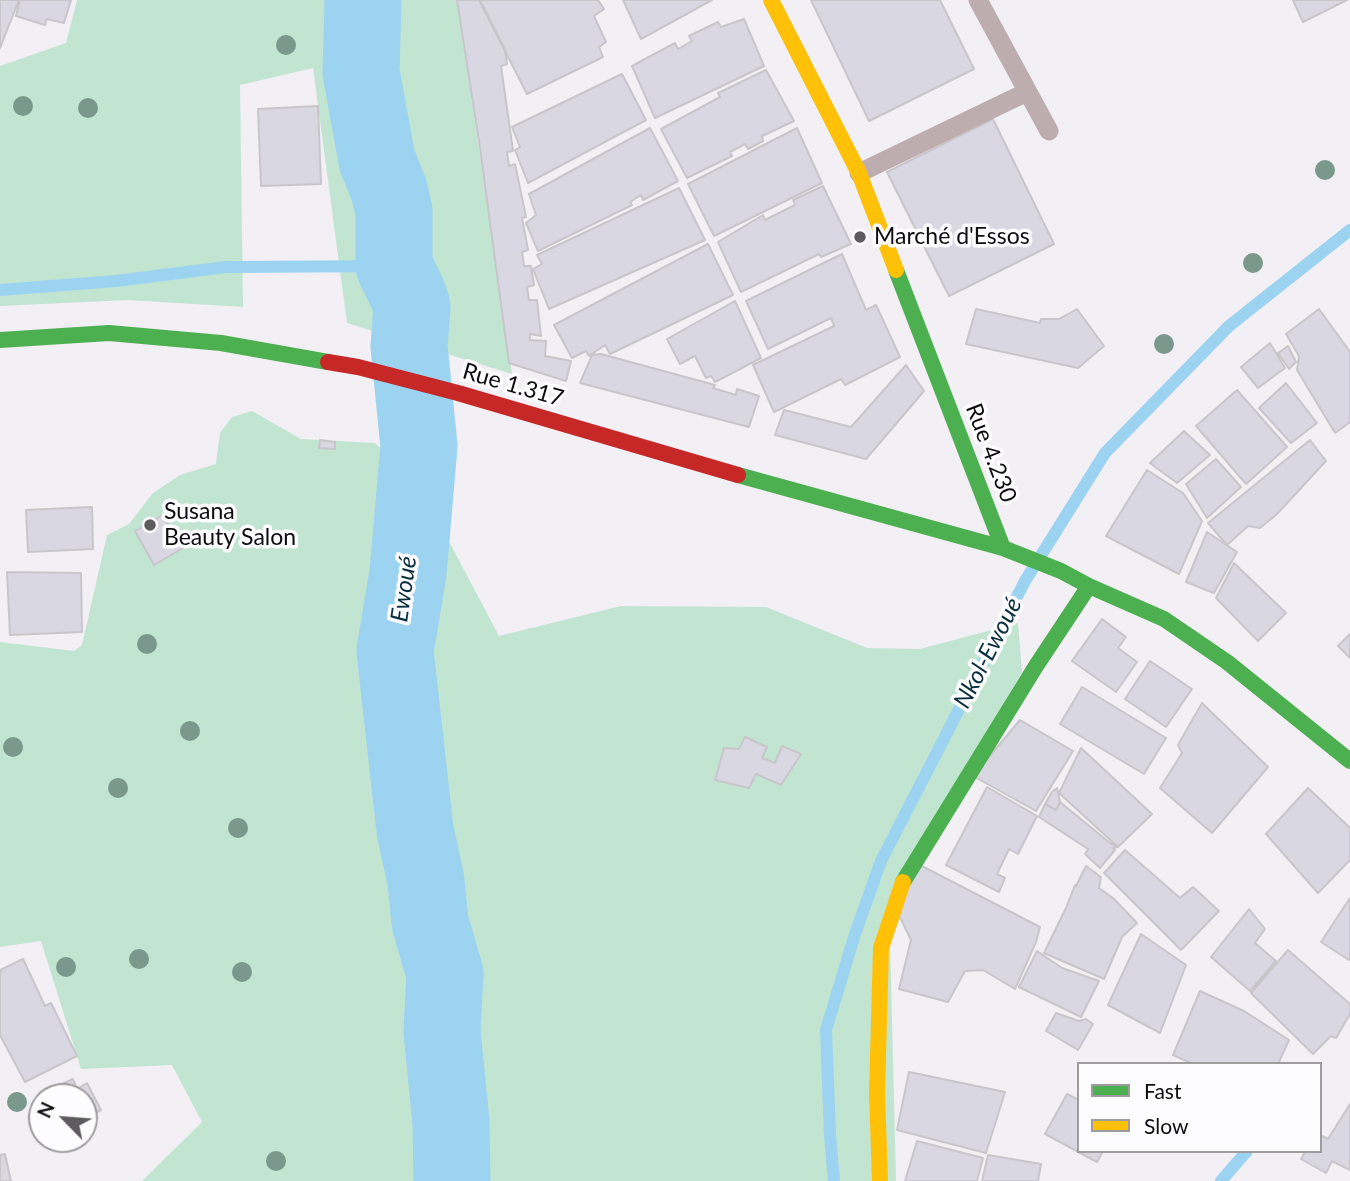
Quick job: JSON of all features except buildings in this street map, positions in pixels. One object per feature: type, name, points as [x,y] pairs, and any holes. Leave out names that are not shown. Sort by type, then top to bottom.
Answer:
[{"type":"street","name":"Rue 4.230","points":[[771,0],[859,173],[1003,548]]},
{"type":"street","name":"Rue 1.317","points":[[0,340],[109,333],[221,343],[358,367],[1003,548]]},
{"type":"street","points":[[1003,548],[1061,571],[1164,619],[1227,662],[1350,761]]},
{"type":"street","points":[[880,1181],[877,1093],[881,948],[903,883],[1036,666],[1089,586]]},
{"type":"lane","points":[[978,0],[1049,131]]},
{"type":"lane","points":[[859,173],[1027,92]]},
{"type":"green space","points":[[77,0],[457,0],[512,374],[347,323],[313,68],[240,85],[243,307],[128,300],[0,306],[0,66],[66,43]]},
{"type":"green space","points":[[252,411],[301,439],[375,443],[416,479],[499,636],[621,606],[766,607],[867,648],[920,649],[1018,623],[1022,672],[889,899],[896,1181],[142,1181],[202,1122],[172,1065],[81,1069],[41,941],[0,947],[0,642],[74,651],[82,645],[107,535],[129,524],[153,493],[180,475],[216,464],[220,433],[232,417]]},
{"type":"waterway","name":"Ewoué","points":[[363,0],[361,72],[377,160],[394,211],[394,266],[412,307],[409,346],[419,446],[408,573],[395,651],[415,830],[426,881],[430,922],[445,974],[442,1031],[451,1123],[452,1181]]},
{"type":"waterway","name":"Nkol-Ewoué","points":[[834,1181],[826,1030],[855,934],[881,861],[1025,581],[1105,453],[1229,326],[1350,230]]},
{"type":"waterway","points":[[0,290],[116,281],[226,267],[394,266]]},
{"type":"waterway","points":[[1221,1181],[1245,1153]]},
{"type":"traffic: fast","points":[[896,270],[1003,548]]},
{"type":"traffic: fast","points":[[0,340],[109,333],[221,343],[328,362]]},
{"type":"traffic: fast","points":[[738,475],[1003,548],[1061,571],[1164,619],[1227,662],[1350,761]]},
{"type":"traffic: fast","points":[[903,882],[1036,666],[1089,586]]},
{"type":"traffic: slow","points":[[771,0],[859,173],[896,270]]},
{"type":"traffic: slow","points":[[880,1181],[877,1093],[881,948],[903,882]]},
{"type":"traffic: jam","points":[[328,362],[458,393],[738,475]]},
{"type":"place","name":"Marché d'Essos","points":[[860,237]]},
{"type":"place","name":"Susana Beauty Salon","points":[[150,525]]}]
